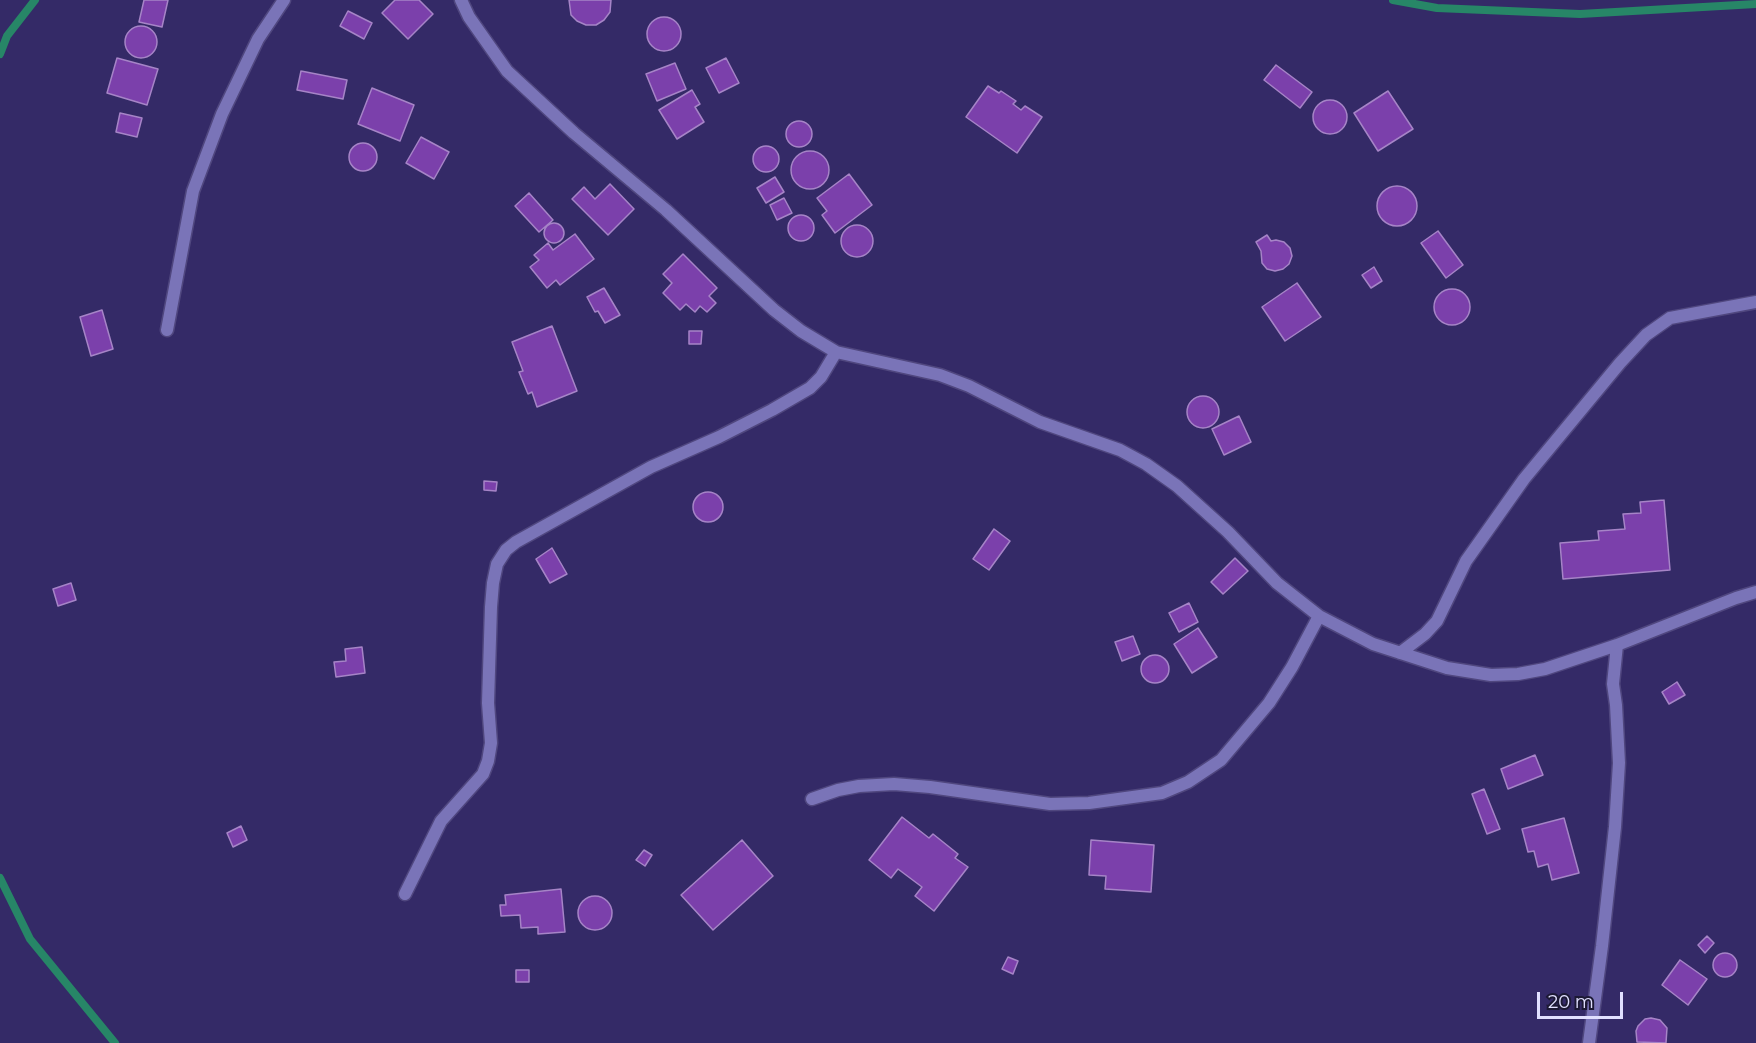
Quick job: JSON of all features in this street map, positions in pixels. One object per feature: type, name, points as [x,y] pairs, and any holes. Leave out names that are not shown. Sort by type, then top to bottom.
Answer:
[{"type":"street","points":[[167,330],[193,191],[227,103],[258,39],[284,0]]},
{"type":"street","points":[[461,0],[469,17],[515,79],[574,133],[666,210],[774,310],[801,331],[836,352],[940,375],[969,386],[1041,422],[1120,450],[1146,464],[1177,486],[1228,532],[1277,583],[1319,616],[1373,644],[1447,668],[1491,675],[1518,674],[1545,669],[1617,645],[1756,592]]},
{"type":"street","points":[[1400,653],[1425,634],[1437,621],[1466,561],[1524,479],[1646,335],[1670,318],[1756,302]]},
{"type":"street","points":[[405,894],[441,821],[483,774],[488,761],[491,743],[488,702],[492,591],[497,564],[506,550],[516,542],[651,467],[719,437],[810,388],[821,376],[836,352]]},
{"type":"street","points":[[812,799],[859,786],[894,784],[1050,804],[1089,803],[1162,793],[1188,782],[1221,760],[1269,703],[1292,667],[1319,616]]},
{"type":"street","points":[[1589,1043],[1602,946],[1619,763],[1613,684],[1617,645]]},
{"type":"building","points":[[144,0],[168,0],[162,27],[139,22]]},
{"type":"building","points":[[395,0],[419,0],[433,14],[408,39],[382,13]]},
{"type":"building","points":[[569,0],[611,0],[610,12],[596,25],[586,25],[571,15]]},
{"type":"building","points":[[348,11],[372,23],[364,39],[340,26]]},
{"type":"building","points":[[664,17],[676,22],[681,34],[676,46],[664,51],[652,46],[647,34],[652,22]]},
{"type":"building","points":[[141,26],[153,30],[157,42],[153,54],[141,58],[129,54],[125,42],[129,30]]},
{"type":"building","points":[[117,58],[158,69],[147,105],[107,93]]},
{"type":"building","points":[[726,58],[739,83],[719,93],[706,68]]},
{"type":"building","points":[[675,63],[686,89],[657,101],[646,74]]},
{"type":"building","points":[[1276,65],[1312,92],[1300,108],[1264,80]]},
{"type":"building","points":[[301,71],[347,80],[343,99],[297,90]]},
{"type":"building","points":[[988,86],[1016,101],[1013,104],[1021,110],[1025,106],[1042,117],[1017,153],[966,117]]},
{"type":"building","points":[[372,88],[414,105],[400,141],[358,124]]},
{"type":"building","points":[[692,90],[700,104],[695,107],[704,122],[677,139],[659,110]]},
{"type":"building","points":[[1388,91],[1413,129],[1378,151],[1354,113]]},
{"type":"building","points":[[1330,100],[1342,105],[1347,117],[1342,129],[1330,134],[1318,129],[1313,117],[1318,105]]},
{"type":"building","points":[[120,113],[142,118],[137,137],[116,132]]},
{"type":"building","points":[[799,121],[808,125],[812,134],[808,143],[799,147],[790,143],[786,134],[790,125]]},
{"type":"building","points":[[421,137],[449,152],[434,179],[406,163]]},
{"type":"building","points":[[363,143],[373,147],[377,157],[373,167],[363,171],[353,167],[349,157],[353,147]]},
{"type":"building","points":[[766,146],[775,150],[779,159],[775,168],[766,172],[757,168],[753,159],[757,150]]},
{"type":"building","points":[[810,151],[824,156],[829,170],[824,184],[810,189],[796,184],[791,170],[796,156]]},
{"type":"building","points":[[849,174],[872,205],[835,233],[822,215],[827,211],[817,198]]},
{"type":"building","points":[[775,177],[784,192],[766,203],[757,188]]},
{"type":"building","points":[[610,184],[634,209],[608,235],[572,199],[584,187],[595,199]]},
{"type":"building","points":[[1397,186],[1405,187],[1411,192],[1416,198],[1416,214],[1411,220],[1405,225],[1397,226],[1389,225],[1383,220],[1378,214],[1377,206],[1378,198],[1383,192],[1389,187]]},
{"type":"building","points":[[529,193],[553,220],[539,232],[515,206]]},
{"type":"building","points":[[784,198],[792,213],[777,220],[770,205]]},
{"type":"building","points":[[801,215],[810,219],[814,228],[810,237],[801,241],[792,237],[788,228],[792,219]]},
{"type":"building","points":[[554,223],[561,226],[564,233],[561,240],[554,243],[547,240],[544,233],[547,226]]},
{"type":"building","points":[[857,225],[868,230],[873,241],[868,252],[857,257],[846,252],[841,241],[846,230]]},
{"type":"building","points":[[1438,231],[1463,265],[1446,278],[1421,243]]},
{"type":"building","points":[[575,234],[594,259],[560,285],[556,280],[547,288],[530,267],[539,260],[534,255],[548,243],[553,250]]},
{"type":"building","points":[[1267,235],[1271,241],[1284,242],[1290,248],[1292,256],[1289,264],[1283,269],[1275,271],[1267,269],[1262,263],[1261,251],[1256,242]]},
{"type":"building","points":[[683,254],[717,288],[709,296],[716,303],[707,312],[700,306],[695,312],[686,304],[680,310],[663,293],[672,283],[663,274]]},
{"type":"building","points":[[1374,267],[1382,281],[1371,288],[1362,275]]},
{"type":"building","points":[[1297,283],[1321,317],[1285,341],[1262,307]]},
{"type":"building","points":[[604,288],[620,315],[605,323],[598,311],[595,312],[587,297]]},
{"type":"building","points":[[1452,289],[1465,294],[1470,307],[1465,320],[1452,325],[1439,320],[1434,307],[1439,294]]},
{"type":"building","points":[[102,310],[113,349],[91,356],[80,317]]},
{"type":"building","points":[[552,326],[577,391],[537,407],[532,392],[528,394],[519,372],[523,371],[512,342]]},
{"type":"building","points":[[689,331],[702,331],[701,344],[689,344]]},
{"type":"building","points":[[1203,396],[1215,400],[1219,412],[1215,424],[1203,428],[1191,424],[1187,412],[1191,400]]},
{"type":"building","points":[[1239,416],[1251,442],[1224,455],[1212,429]]},
{"type":"building","points":[[484,481],[497,482],[496,491],[484,490]]},
{"type":"building","points":[[708,492],[718,497],[723,507],[718,517],[708,522],[698,517],[693,507],[698,497]]},
{"type":"building","points":[[1664,500],[1670,570],[1563,579],[1560,543],[1599,540],[1598,531],[1625,529],[1623,514],[1641,513],[1640,502]]},
{"type":"building","points":[[994,529],[1010,541],[989,570],[973,559]]},
{"type":"building","points":[[552,548],[567,574],[550,583],[536,559]]},
{"type":"building","points":[[1235,558],[1248,571],[1223,594],[1211,582]]},
{"type":"building","points":[[71,583],[76,600],[58,606],[53,589]]},
{"type":"building","points":[[1189,603],[1198,622],[1179,632],[1169,613]]},
{"type":"building","points":[[1198,628],[1217,657],[1192,673],[1174,644]]},
{"type":"building","points":[[1133,636],[1140,654],[1122,661],[1115,642]]},
{"type":"building","points":[[362,647],[365,673],[336,677],[334,662],[346,661],[345,649]]},
{"type":"building","points":[[1155,655],[1165,659],[1169,669],[1165,679],[1155,683],[1145,679],[1141,669],[1145,659]]},
{"type":"building","points":[[1677,682],[1685,695],[1669,704],[1662,692]]},
{"type":"building","points":[[1535,755],[1543,775],[1508,789],[1501,769]]},
{"type":"building","points":[[1484,789],[1500,829],[1487,834],[1472,794]]},
{"type":"building","points":[[902,817],[929,838],[933,834],[958,854],[955,858],[968,867],[934,911],[915,896],[922,887],[898,869],[891,878],[869,860]]},
{"type":"building","points":[[1564,818],[1579,873],[1552,880],[1548,864],[1538,867],[1534,851],[1528,852],[1522,829]]},
{"type":"building","points":[[241,826],[247,840],[233,847],[227,833]]},
{"type":"building","points":[[742,840],[773,876],[713,930],[681,895]]},
{"type":"building","points":[[1091,840],[1154,845],[1151,892],[1105,889],[1106,876],[1089,875]]},
{"type":"building","points":[[644,850],[652,855],[645,866],[636,860]]},
{"type":"building","points":[[561,889],[565,932],[538,934],[538,927],[521,928],[520,915],[501,916],[500,905],[506,905],[505,895]]},
{"type":"building","points":[[595,896],[607,901],[612,913],[607,925],[595,930],[583,925],[578,913],[583,901]]},
{"type":"building","points":[[1707,936],[1714,943],[1705,953],[1698,945]]},
{"type":"building","points":[[1725,953],[1734,956],[1737,965],[1734,974],[1725,977],[1716,974],[1713,965],[1716,956]]},
{"type":"building","points":[[1008,957],[1018,961],[1013,974],[1002,969]]},
{"type":"building","points":[[1680,960],[1707,979],[1688,1005],[1662,985]]},
{"type":"building","points":[[516,970],[529,970],[529,982],[516,982]]},
{"type":"building","points":[[1645,1019],[1660,1020],[1667,1028],[1666,1043],[1637,1042],[1638,1026]]},
{"type":"waterway","points":[[0,54],[7,36],[35,0]]},
{"type":"waterway","points":[[1393,0],[1437,8],[1580,14],[1756,4]]},
{"type":"waterway","points":[[0,878],[30,939],[115,1043]]}]
